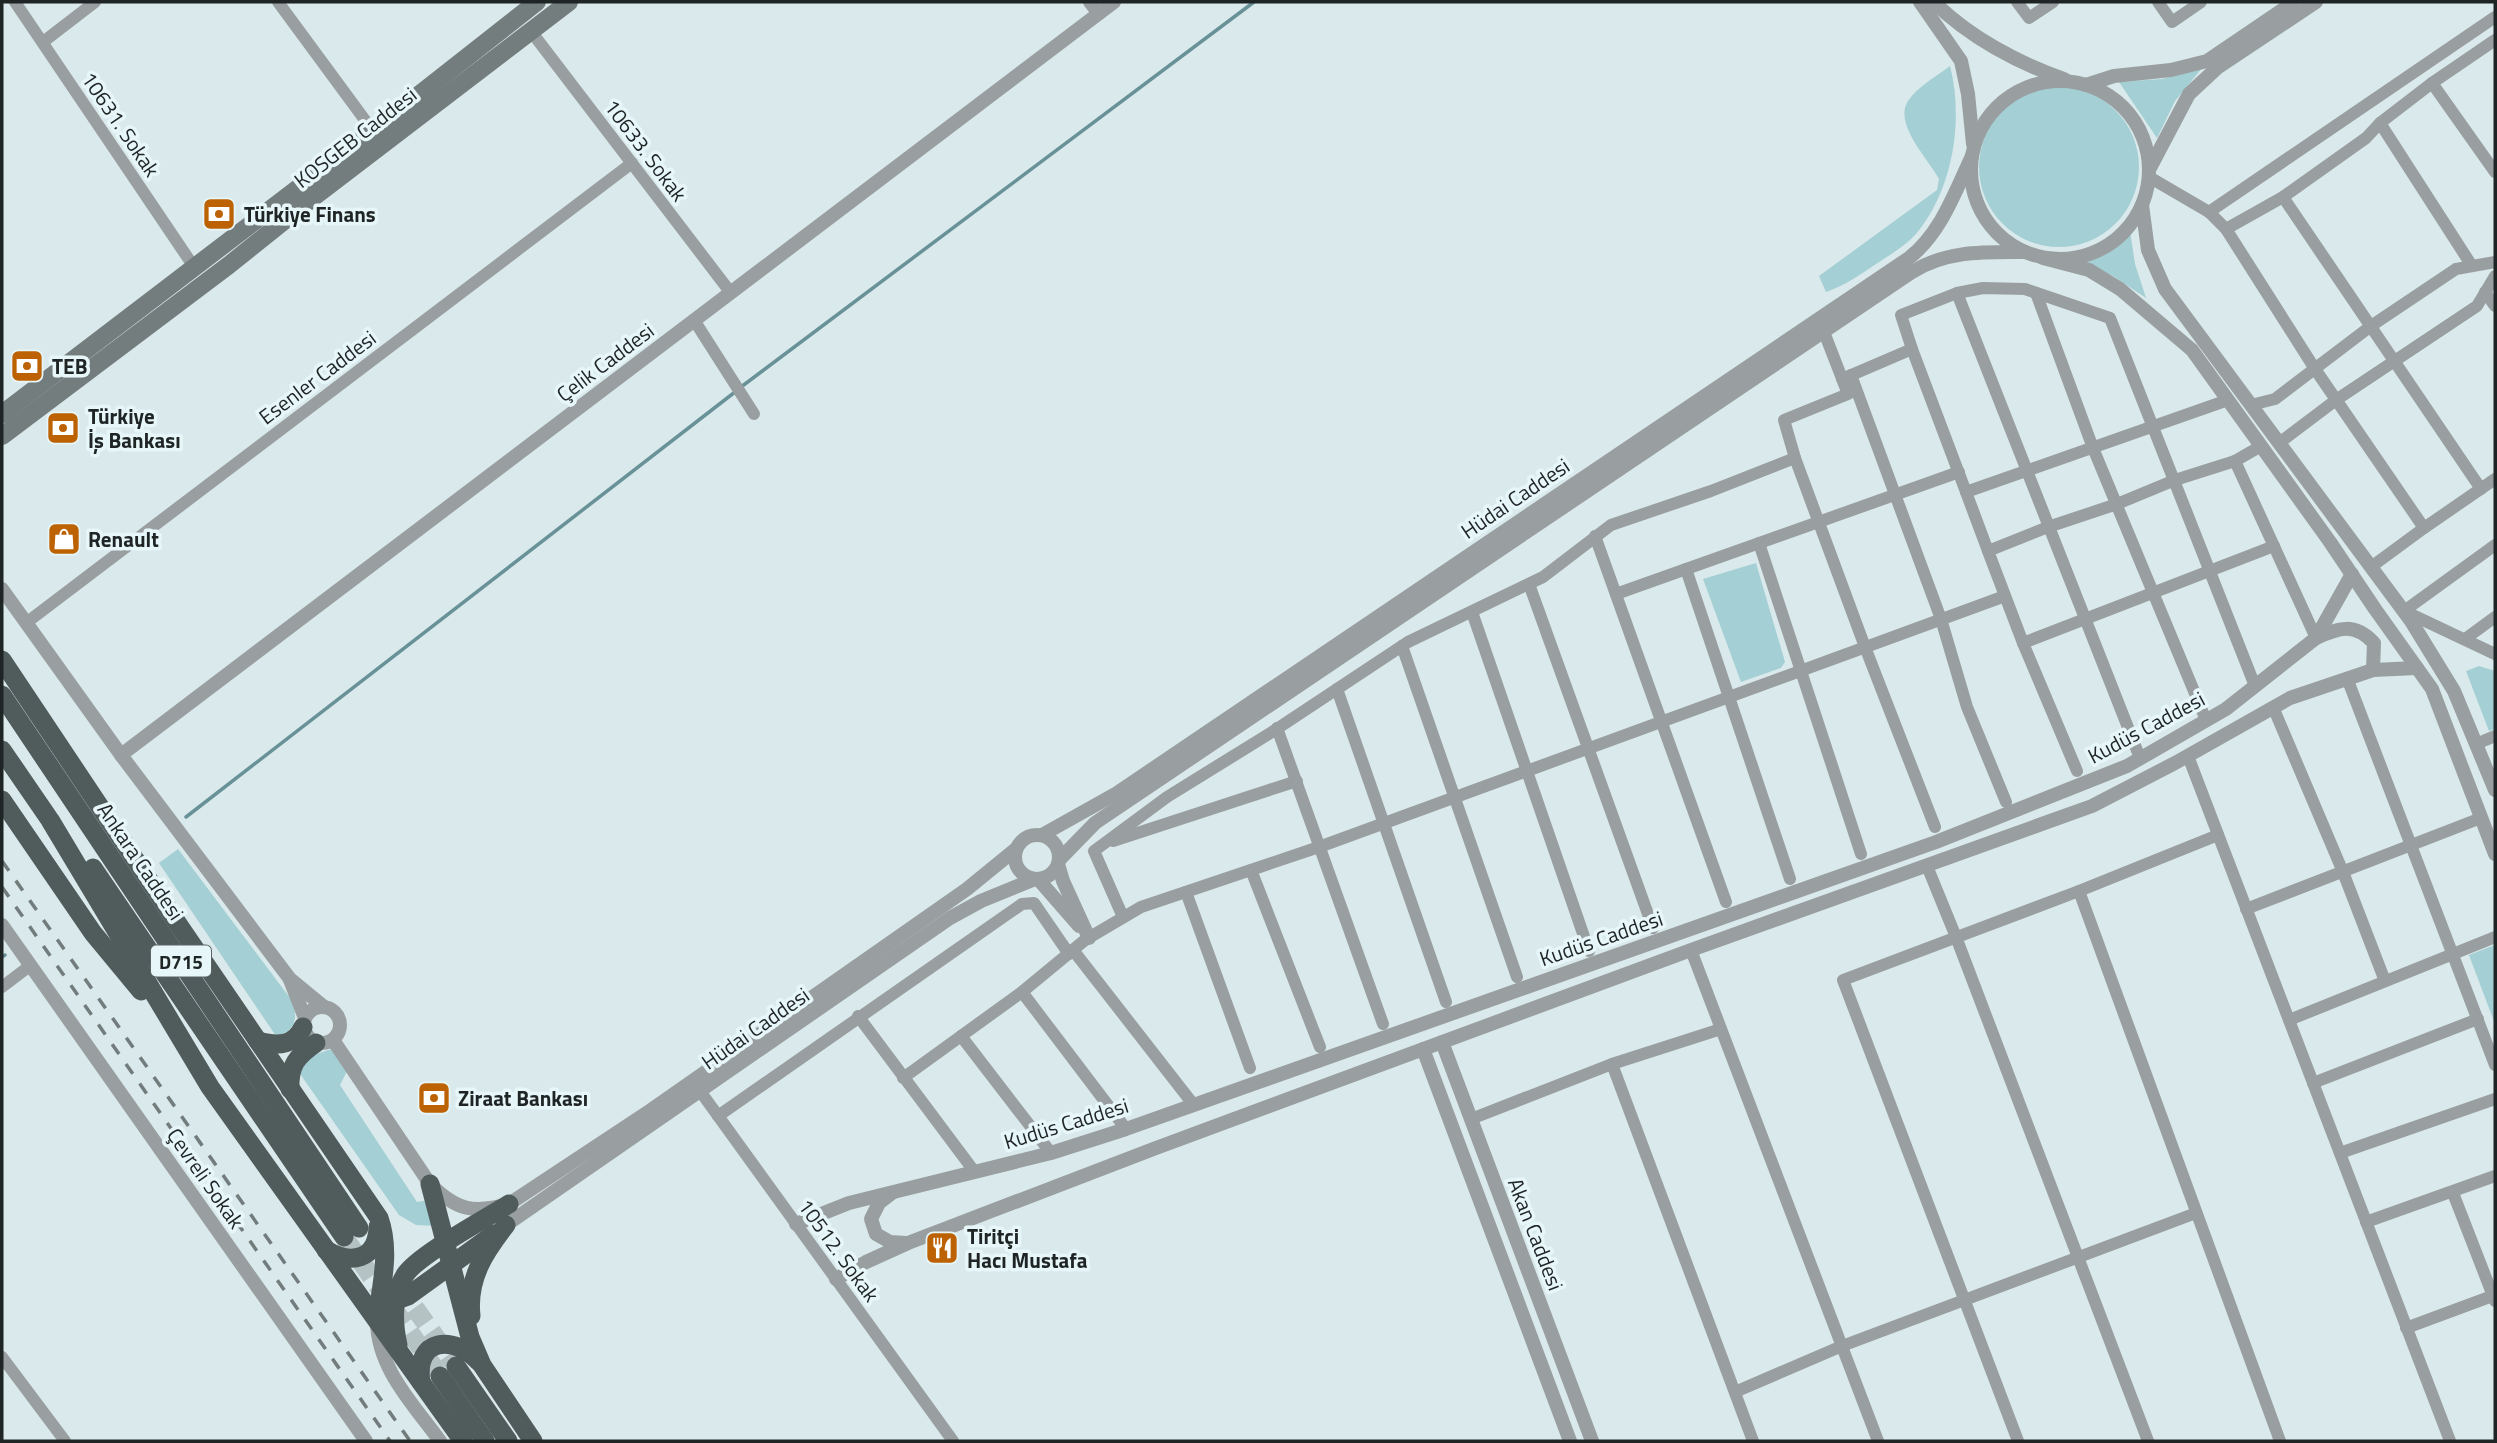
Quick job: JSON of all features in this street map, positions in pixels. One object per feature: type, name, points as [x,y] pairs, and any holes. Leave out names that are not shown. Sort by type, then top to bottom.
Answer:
[{"type":"highway","points":[[2,660],[379,1218],[385,1236],[384,1308],[400,1350],[439,1375],[508,1441]]},
{"type":"highway","name":"Ankara Caddesi","points":[[2,695],[75,803],[351,1232],[2,734]]},
{"type":"highway","points":[[2,750],[50,820],[210,1087],[355,1292],[384,1308]]},
{"type":"highway","points":[[2,800],[93,933],[180,1037]]},
{"type":"highway","points":[[75,803],[180,927]]},
{"type":"highway","points":[[258,1041],[272,1045],[285,1044],[297,1038],[304,1023]]},
{"type":"highway","points":[[290,1089],[291,1066],[302,1052],[324,1041]]},
{"type":"highway","points":[[429,1184],[467,1329],[482,1365],[533,1441]]},
{"type":"highway","points":[[384,1308],[410,1269],[509,1204]]},
{"type":"highway","points":[[325,1250],[346,1259],[356,1259],[367,1254],[378,1237],[373,1209]]},
{"type":"highway","points":[[384,1308],[506,1225]]},
{"type":"highway","points":[[506,1225],[478,1266],[472,1281],[470,1299],[475,1330],[506,1401]]},
{"type":"highway","points":[[482,1365],[470,1353],[450,1343],[435,1346],[423,1356],[420,1373],[439,1375],[485,1441]]},
{"type":"highway","points":[[439,1375],[463,1441]]},
{"type":"main road","name":"KOSGEB Caddesi","points":[[2,414],[373,131],[537,2]]},
{"type":"main road","name":"KOSGEB Caddesi","points":[[2,436],[229,265],[569,2]]},
{"type":"street","name":"10631. Sokak","points":[[15,2],[194,267]]},
{"type":"street","points":[[43,42],[95,2]]},
{"type":"street","points":[[278,2],[373,131]]},
{"type":"street","name":"Çelik Caddesi","points":[[121,755],[731,293],[1095,8],[1114,2]]},
{"type":"street","points":[[1920,2],[1961,61],[1968,94],[1973,152],[1971,180],[1982,214],[1996,232],[2025,252],[2088,270],[2120,289],[2192,351],[2432,689],[2495,854]]},
{"type":"street","points":[[1934,2],[1972,33],[2032,65],[2110,96],[2130,114],[2143,138],[2149,173],[2209,212],[2226,229],[2315,369],[2424,528]]},
{"type":"street","points":[[2017,2],[2029,18],[2053,2]]},
{"type":"street","points":[[2158,2],[2172,22],[2198,3]]},
{"type":"street","points":[[1973,152],[1985,122],[1994,110],[2010,96],[2029,86],[2043,82],[2079,83],[2113,76],[2171,70],[2207,61],[2294,2]]},
{"type":"street","points":[[2043,258],[2073,258],[2102,249],[2126,231],[2142,205],[2149,173],[2189,94],[2217,68],[2316,2]]},
{"type":"street","points":[[2209,212],[2495,17]]},
{"type":"street","name":"10633. Sokak","points":[[530,30],[731,293]]},
{"type":"street","points":[[2226,229],[2283,197],[2366,138],[2380,123],[2432,83],[2495,40]]},
{"type":"street","points":[[2432,83],[2495,172]]},
{"type":"street","points":[[2380,123],[2472,267]]},
{"type":"street","name":"Hüdai Caddesi","points":[[1042,835],[1117,793],[1909,258],[1920,249],[1941,221],[1973,152]]},
{"type":"street","name":"Esenler Caddesi","points":[[26,623],[632,163]]},
{"type":"street","points":[[2283,197],[2481,489]]},
{"type":"street","points":[[2142,205],[2148,250],[2165,289],[2404,611],[2454,691],[2495,790]]},
{"type":"street","name":"Hüdai Caddesi","points":[[1059,862],[1095,823],[1912,272],[1933,260],[1958,254],[2025,252]]},
{"type":"street","points":[[2251,405],[2275,399],[2371,326],[2456,269],[2495,262]]},
{"type":"street","points":[[2279,443],[2336,400],[2477,306],[2495,276]]},
{"type":"street","points":[[2077,771],[2023,643],[1901,315],[1957,293],[1983,288],[2025,289],[2110,318],[2255,686]]},
{"type":"street","points":[[2485,292],[2495,306]]},
{"type":"street","points":[[1957,293],[2140,758]]},
{"type":"street","points":[[2036,293],[2093,448],[2206,720]]},
{"type":"street","points":[[694,320],[754,414]]},
{"type":"street","points":[[1824,332],[1847,377],[1895,495],[1941,619],[1967,707],[2006,802]]},
{"type":"street","points":[[1847,377],[1912,349]]},
{"type":"street","points":[[1847,377],[1848,394],[1784,420],[1795,458],[1865,647],[1936,827]]},
{"type":"street","points":[[1966,492],[2228,400]]},
{"type":"street","points":[[1988,551],[2175,480],[2235,461],[2261,446]]},
{"type":"street","points":[[1124,918],[1094,851],[1167,797],[1402,646],[1554,569],[1611,525],[1711,491],[1795,458]]},
{"type":"street","points":[[2235,461],[2316,638],[2339,628],[2357,630],[2366,635],[2374,643],[2373,670]]},
{"type":"street","points":[[1616,594],[1959,472]]},
{"type":"street","points":[[2371,567],[2495,480]]},
{"type":"street","points":[[1595,536],[1726,902]]},
{"type":"street","points":[[1759,543],[1861,854]]},
{"type":"street","points":[[2404,611],[2495,545]]},
{"type":"street","points":[[2023,643],[2274,546]]},
{"type":"street","points":[[1686,569],[1790,879]]},
{"type":"street","name":"Kudüs Caddesi","points":[[796,1224],[849,1203],[1051,1153],[1126,1129],[1936,842],[2127,765],[2226,709],[2316,638],[2352,574]]},
{"type":"street","points":[[1529,584],[1653,928]]},
{"type":"street","points":[[2,589],[121,755],[290,979],[324,1007],[335,1012],[340,1022],[339,1031],[324,1041]]},
{"type":"street","points":[[903,1078],[1022,992],[1089,938],[1141,907],[1320,847],[2005,596]]},
{"type":"street","points":[[2404,611],[2495,654]]},
{"type":"street","points":[[1472,612],[1589,951]]},
{"type":"street","points":[[2465,639],[2495,617]]},
{"type":"street","points":[[1402,646],[1517,976]]},
{"type":"street","name":"Kudüs Caddesi","points":[[836,1279],[866,1262],[908,1244],[1423,1049],[2092,806],[2290,698],[2373,670],[2417,668]]},
{"type":"street","points":[[2347,678],[2495,1065]]},
{"type":"street","points":[[1337,689],[1446,1002]]},
{"type":"street","points":[[2273,707],[2343,872],[2385,982]]},
{"type":"street","points":[[1277,728],[1383,1024]]},
{"type":"street","points":[[2476,744],[2495,736]]},
{"type":"street","points":[[2188,756],[2449,1441]]},
{"type":"street","points":[[1099,845],[1297,781]]},
{"type":"street","points":[[2246,909],[2482,818]]},
{"type":"street","points":[[1042,835],[1057,846],[1063,881],[1089,938],[1037,879],[1024,875],[1019,870],[1016,864],[1016,849],[1025,838],[1042,835]]},
{"type":"street","points":[[2018,1441],[1843,980],[2079,891],[2218,835]]},
{"type":"street","name":"Hüdai Caddesi","points":[[506,1225],[967,889],[1016,849]]},
{"type":"street","points":[[1037,879],[1048,876],[1059,862]]},
{"type":"street","points":[[1927,866],[2148,1441]]},
{"type":"street","points":[[1251,870],[1320,1047]]},
{"type":"street","name":"Hüdai Caddesi","points":[[509,1204],[697,1086],[957,914],[991,896],[1037,879]]},
{"type":"street","points":[[2079,891],[2280,1441]]},
{"type":"street","points":[[1186,892],[1250,1068]]},
{"type":"street","points":[[718,1116],[1022,904],[1034,903],[1193,1104]]},
{"type":"street","name":"Çevreli Sokak","points":[[5,931],[366,1441]]},
{"type":"street","points":[[2289,1020],[2495,937]]},
{"type":"street","points":[[1691,950],[1878,1441]]},
{"type":"street","points":[[2,988],[31,965]]},
{"type":"street","points":[[290,979],[306,1035],[324,1041],[429,1184],[447,1200],[465,1208],[481,1210],[509,1204]]},
{"type":"street","points":[[1022,992],[1126,1129]]},
{"type":"street","points":[[304,1023],[311,1010],[324,1007]]},
{"type":"street","points":[[858,1016],[974,1171]]},
{"type":"street","points":[[2313,1083],[2478,1019]]},
{"type":"street","points":[[1471,1119],[1612,1064],[1721,1029]]},
{"type":"street","points":[[961,1037],[1051,1153]]},
{"type":"street","name":"Akan Caddesi","points":[[1442,1042],[1592,1441]]},
{"type":"street","name":"Akan Caddesi","points":[[1423,1049],[1570,1441]]},
{"type":"street","points":[[1612,1064],[1753,1441]]},
{"type":"street","name":"10512. Sokak","points":[[697,1086],[953,1441]]},
{"type":"street","points":[[2340,1153],[2495,1099]]},
{"type":"street","points":[[2366,1222],[2495,1177]]},
{"type":"street","points":[[893,1192],[879,1203],[871,1219],[876,1234],[890,1242],[908,1244]]},
{"type":"street","points":[[2406,1328],[2495,1297],[2453,1193]]},
{"type":"street","points":[[1735,1392],[1842,1346],[2196,1213]]},
{"type":"street","points":[[384,1308],[380,1347],[387,1365],[440,1441]]},
{"type":"street","points":[[2,1357],[65,1441]]},
{"type":"shaded area","points":[[1950,66],[1956,109],[1952,154],[1947,176],[1929,216],[1916,234],[1901,247],[1851,280],[1826,292],[1819,276],[1937,190],[1939,179],[1909,131],[1905,110],[1908,101],[1917,91]]},
{"type":"shaded area","points":[[2202,68],[2175,101],[2157,138],[2119,82],[2162,79]]},
{"type":"shaded area","points":[[2059,87],[2090,93],[2116,110],[2133,136],[2139,167],[2133,198],[2116,224],[2090,241],[2059,247],[2028,241],[2002,224],[1985,198],[1979,167],[1985,136],[2002,110],[2028,93]]},
{"type":"shaded area","points":[[2130,231],[2135,264],[2146,298],[2113,276],[2078,261],[2105,251]]},
{"type":"shaded area","points":[[1756,563],[1785,662],[1781,668],[1741,682],[1703,579]]},
{"type":"shaded area","points":[[2479,666],[2495,671],[2495,729],[2489,731],[2466,671]]},
{"type":"shaded area","points":[[178,849],[290,998],[295,1017],[292,1027],[283,1034],[276,1036],[159,863]]},
{"type":"shaded area","points":[[2495,945],[2495,1024],[2469,955]]},
{"type":"shaded area","points":[[334,1048],[347,1071],[340,1085],[417,1202],[430,1200],[436,1226],[416,1225],[399,1215],[298,1071],[308,1057]]},
{"type":"waterway","points":[[741,387],[1254,2]]},
{"type":"waterway","points":[[186,817],[735,392]]},
{"type":"tunnel","points":[[344,1237],[440,1376]]},
{"type":"tunnel","points":[[398,1284],[456,1366]]},
{"type":"railway","points":[[2,861],[410,1441]]},
{"type":"railway","points":[[2,887],[390,1441]]},
{"type":"place","name":"Türkiye Finans","points":[[219,214]]},
{"type":"place","name":"TEB","points":[[27,366]]},
{"type":"place","name":"Türkiye İş Bankası","points":[[63,428]]},
{"type":"place","name":"Renault","points":[[64,539]]},
{"type":"place","name":"Ziraat Bankası","points":[[434,1098]]},
{"type":"place","name":"Tiritçi Hacı Mustafa","points":[[942,1248]]}]
